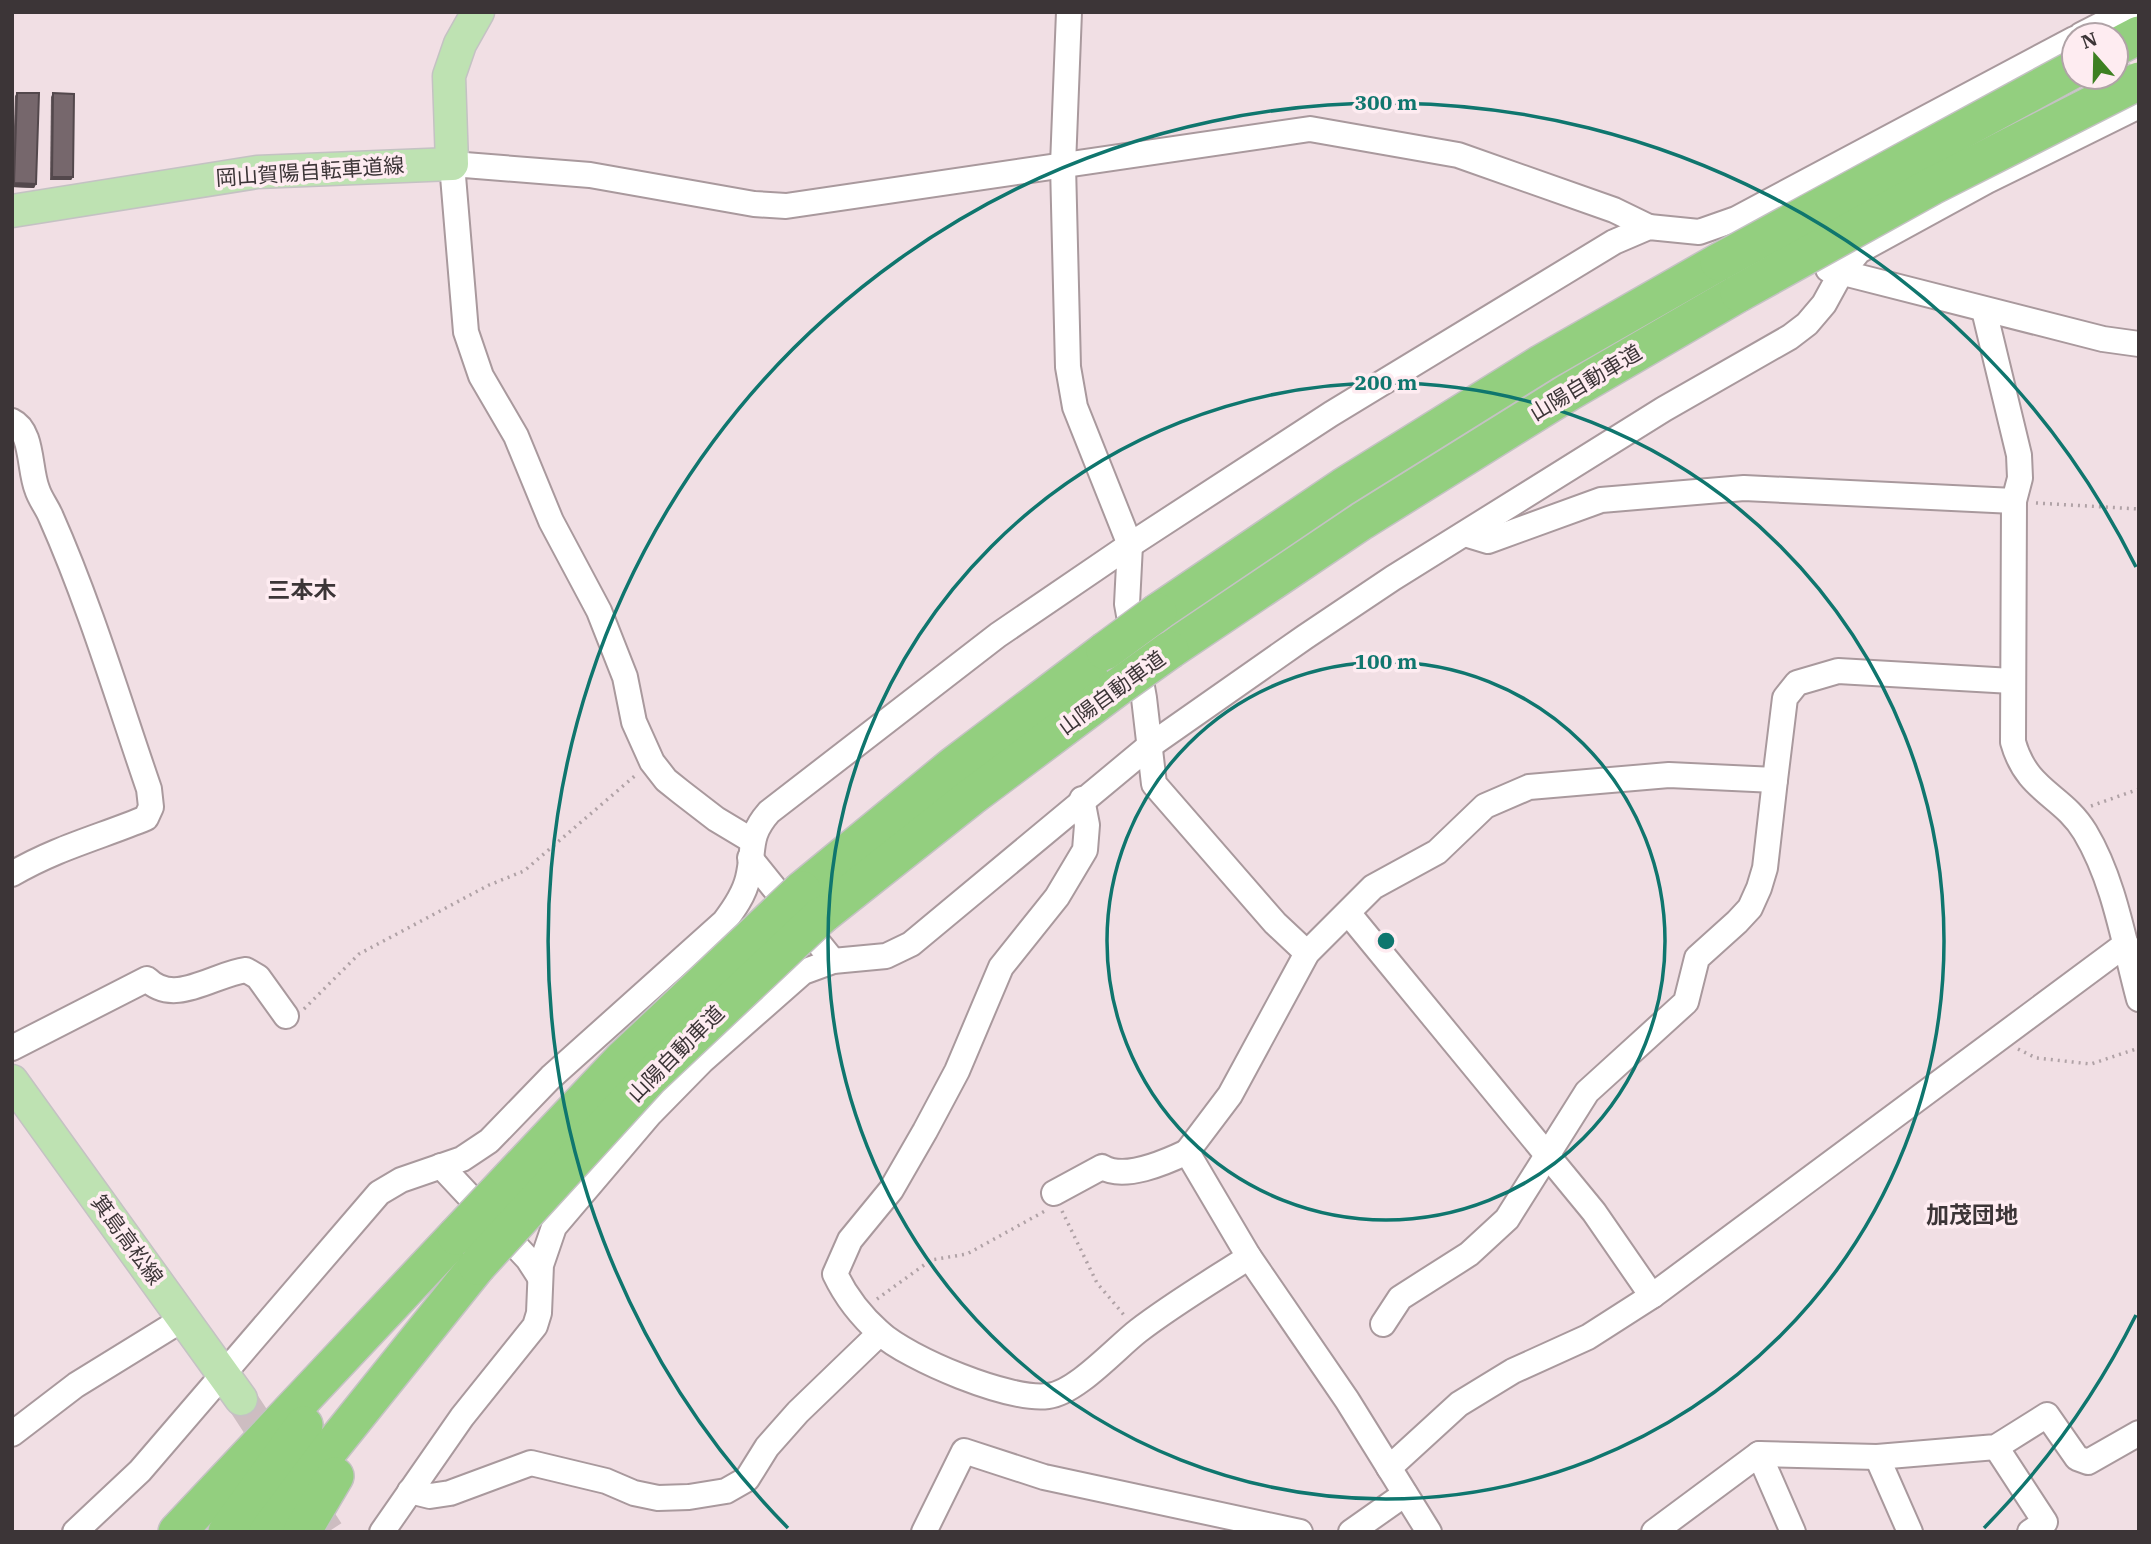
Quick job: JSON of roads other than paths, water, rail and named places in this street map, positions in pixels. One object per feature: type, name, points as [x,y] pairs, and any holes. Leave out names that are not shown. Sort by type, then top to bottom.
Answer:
[{"type":"highway","name":"山陽自動車道","points":[[481,1269],[580,1151],[678,1050],[812,903],[953,766],[1105,651],[1343,487],[1530,370],[1719,262],[2060,77]]},
{"type":"highway","name":"山陽自動車道","points":[[227,1532],[301,1429],[456,1236],[623,1059],[812,903],[971,797],[1170,650],[1362,521],[1569,392],[1739,293],[1932,186],[2139,81]]},
{"type":"highway","points":[[177,1532],[456,1236]]},
{"type":"highway","points":[[268,1532],[330,1449],[481,1269]]},
{"type":"highway","points":[[302,1532],[393,1388],[481,1269]]},
{"type":"main road","points":[[452,158],[449,76],[460,44],[478,12]]},
{"type":"main road","name":"岡山賀陽自転車道線","points":[[12,211],[257,172],[452,158]]},
{"type":"main road","name":"箕島高松線","points":[[12,1081],[241,1399]]},
{"type":"street","points":[[1069,12],[1063,162],[1068,367],[1075,407],[1130,545],[1127,604],[1144,698],[1147,747],[1154,784],[1275,923],[1307,953]]},
{"type":"street","points":[[2108,21],[2126,12]]},
{"type":"street","points":[[1699,232],[1762,207],[1840,162],[2060,46]]},
{"type":"street","points":[[382,1532],[462,1417],[535,1326],[539,1312],[539,1276],[549,1238],[561,1216],[650,1114],[792,980],[803,972],[833,961],[886,956],[911,944],[1147,747],[1305,637],[1664,409],[1790,337],[1807,324],[1824,304],[1841,273],[1859,251],[1887,234],[2139,106]]},
{"type":"street","points":[[833,961],[750,849],[666,780],[652,762],[634,722],[625,677],[599,611],[551,521],[516,436],[472,357],[466,332],[452,158],[590,175],[754,204],[786,206],[1063,162],[1310,129],[1458,155],[1614,210],[1649,227],[1699,232],[1984,310],[2103,339],[2139,344]]},
{"type":"street","points":[[75,1532],[140,1471],[379,1193],[401,1180],[469,1155],[489,1141],[558,1071],[713,933],[742,895],[757,825],[769,812],[998,635],[1130,545],[1331,414],[1614,242],[1649,227]]},
{"type":"street","points":[[1984,310],[2019,455],[2020,478],[2014,501],[2012,681],[2012,727],[2017,755],[2036,785],[2073,815],[2087,835],[2102,870],[2126,944],[2139,999]]},
{"type":"street","points":[[12,421],[23,429],[37,490],[51,514],[102,652],[149,789],[151,807],[146,818],[89,841],[72,843],[12,874]]},
{"type":"street","points":[[1465,534],[1488,541],[1601,500],[1744,488],[2014,501]]},
{"type":"street","points":[[1383,1324],[1400,1298],[1489,1238],[1522,1199],[1587,1092],[1686,1002],[1697,958],[1749,908],[1765,869],[1785,698],[1797,682],[1838,671],[2012,681]]},
{"type":"street","points":[[1054,1193],[1102,1167],[1113,1174],[1128,1174],[1187,1152],[1230,1095],[1307,953],[1349,914],[1373,887],[1437,852],[1485,806],[1529,787],[1669,775],[1775,780]]},
{"type":"street","points":[[1082,799],[1087,825],[1085,850],[1057,897],[1001,967],[957,1071],[925,1131],[891,1190],[850,1240],[835,1274],[844,1292],[880,1334],[907,1352],[954,1374],[1022,1394],[1049,1396],[1091,1372],[1138,1331],[1249,1256]]},
{"type":"street","points":[[1349,914],[1548,1154],[1594,1212],[1652,1296]]},
{"type":"street","points":[[1389,1468],[1459,1404],[1513,1371],[1588,1336],[1652,1296],[2126,944]]},
{"type":"street","points":[[12,1048],[147,979],[160,990],[175,990],[246,970],[258,977],[286,1016]]},
{"type":"street","points":[[1187,1152],[1249,1256],[1347,1400],[1429,1532]]},
{"type":"street","points":[[441,1166],[528,1259],[539,1276]]},
{"type":"street","points":[[12,1434],[76,1385],[183,1320]]},
{"type":"street","points":[[410,1491],[430,1496],[450,1493],[531,1463],[606,1481],[634,1493],[658,1498],[689,1497],[726,1491],[747,1479],[767,1447],[798,1412],[880,1334]]},
{"type":"street","points":[[1669,1527],[1759,1454],[1877,1457],[1996,1447],[2047,1415],[2081,1461],[2094,1459],[2139,1433]]},
{"type":"street","points":[[1996,1447],[2045,1522],[2030,1532]]},
{"type":"street","points":[[924,1532],[964,1451],[1044,1477],[1300,1532]]},
{"type":"street","points":[[1759,1454],[1793,1532]]},
{"type":"street","points":[[1877,1457],[1910,1532]]},
{"type":"street","points":[[1351,1532],[1405,1494]]},
{"type":"tunnel","points":[[241,1399],[328,1532]]},
{"type":"district","name":"三本木","points":[[302,590]]},
{"type":"district","name":"加茂団地","points":[[1972,1215]]}]
